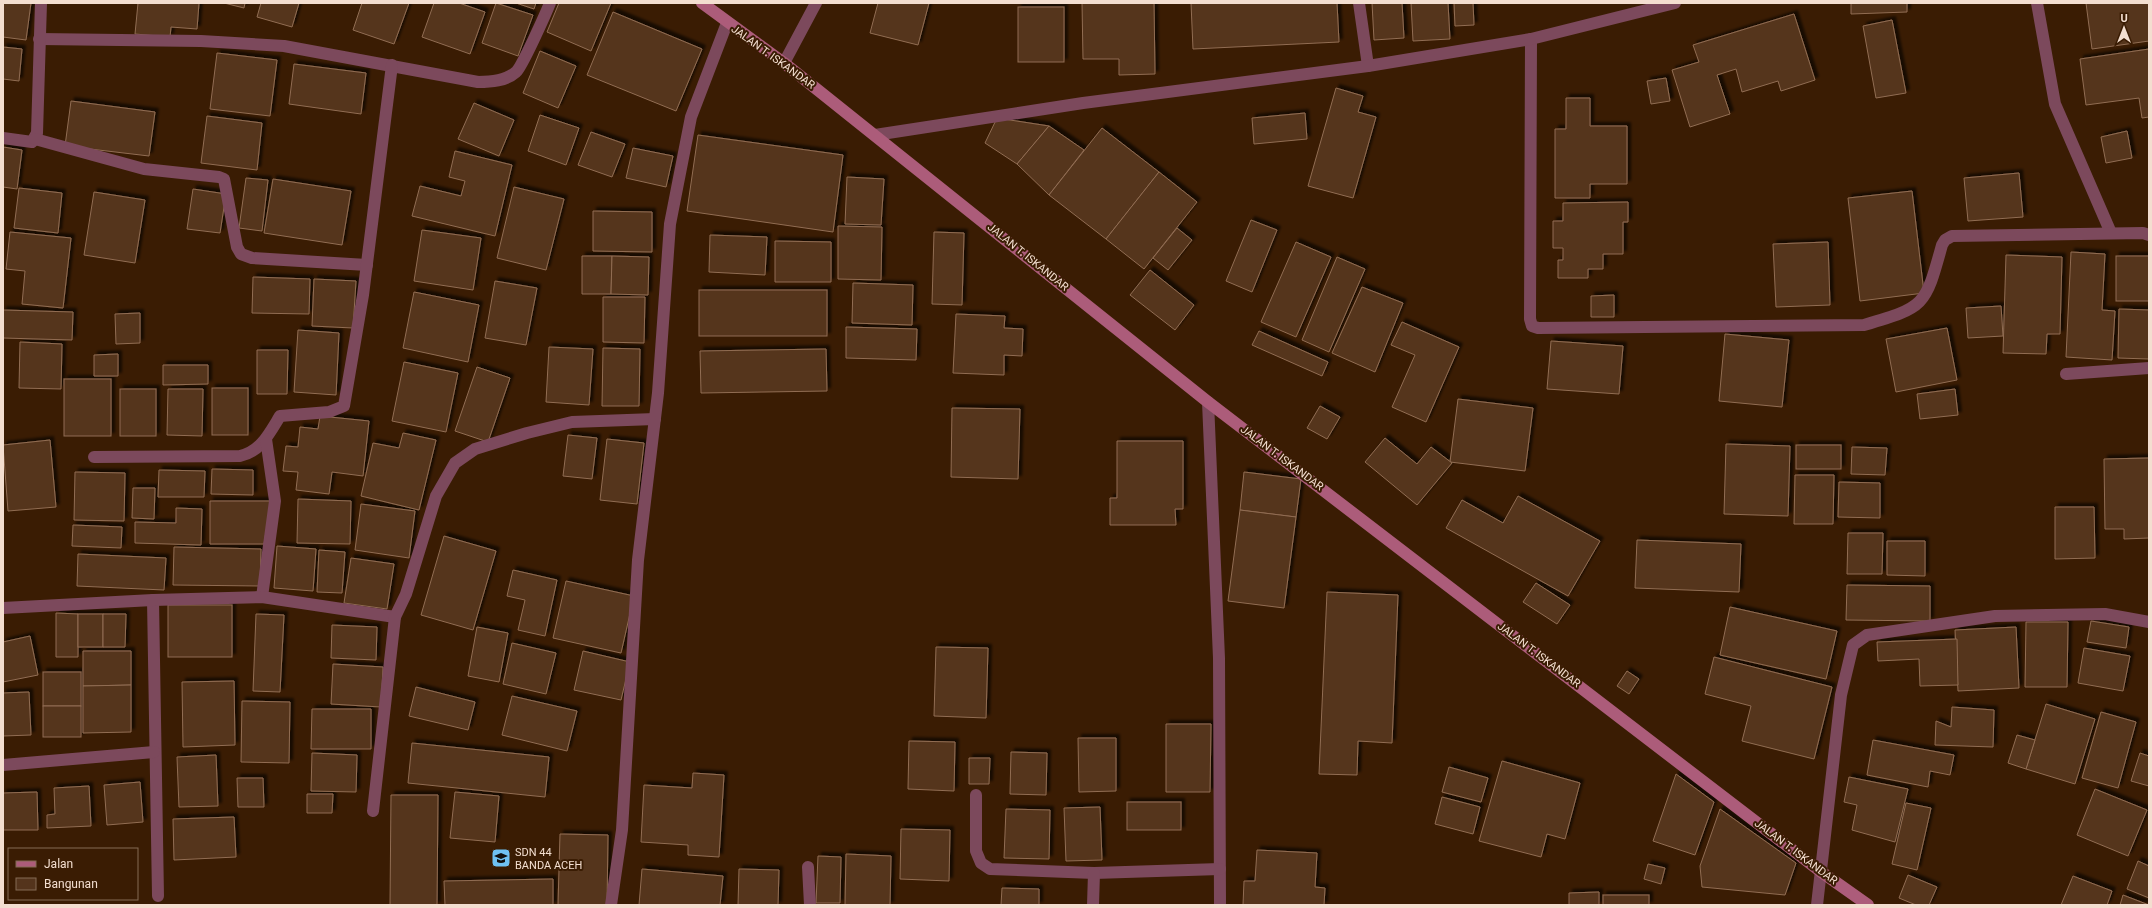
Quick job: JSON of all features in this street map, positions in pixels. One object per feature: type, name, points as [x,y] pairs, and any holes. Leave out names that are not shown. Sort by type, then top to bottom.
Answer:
[{"type":"street","points":[[3,138],[28,142],[34,139],[37,133],[41,3]]},
{"type":"street","points":[[39,39],[201,41],[284,46],[478,82],[505,78],[517,72],[550,3]]},
{"type":"street","name":"JALAN T. ISKANDAR","points":[[702,3],[727,23],[784,63],[1208,402],[1820,871],[1868,905]]},
{"type":"street","points":[[784,63],[816,3]]},
{"type":"street","points":[[1359,3],[1368,66]]},
{"type":"street","points":[[875,135],[1083,103],[1368,66],[1531,39],[1675,3]]},
{"type":"street","points":[[2037,3],[2056,104],[2111,234]]},
{"type":"street","points":[[611,905],[622,830],[638,560],[655,419],[670,224],[691,117],[727,23]]},
{"type":"street","points":[[1531,39],[1530,319],[1532,326],[1538,328],[1864,325],[1905,312],[1924,299],[1931,283],[1942,244],[1945,240],[1952,236],[2111,234],[2144,232],[2149,235]]},
{"type":"street","points":[[94,457],[240,456],[250,454],[258,449],[266,439],[280,416],[329,412],[344,406],[367,265],[392,65]]},
{"type":"street","points":[[34,139],[144,169],[219,177],[224,179],[237,247],[241,254],[252,258],[367,265]]},
{"type":"street","points":[[2066,374],[2149,368]]},
{"type":"street","points":[[1208,402],[1219,658],[1220,905]]},
{"type":"street","points":[[373,811],[395,617],[406,594],[436,496],[455,463],[475,450],[527,433],[572,422],[655,419]]},
{"type":"street","points":[[262,597],[275,501],[266,439]]},
{"type":"street","points":[[3,608],[153,600],[262,597],[395,617]]},
{"type":"street","points":[[153,600],[154,752],[158,896]]},
{"type":"street","points":[[1817,905],[1841,695],[1853,645],[1868,635],[1995,616],[2105,614],[2149,622]]},
{"type":"street","points":[[3,765],[154,752]]},
{"type":"street","points":[[976,795],[976,851],[981,863],[990,869],[1094,873],[1220,869]]},
{"type":"street","points":[[808,867],[810,905]]},
{"type":"street","points":[[1093,905],[1094,873]]},
{"type":"building","points":[[3,3],[31,3],[26,40],[3,37]]},
{"type":"building","points":[[138,3],[199,3],[197,29],[171,27],[170,37],[135,34]]},
{"type":"building","points":[[224,3],[245,3],[244,8]]},
{"type":"building","points":[[261,3],[299,3],[292,27],[257,17]]},
{"type":"building","points":[[362,3],[409,3],[394,44],[353,30]]},
{"type":"building","points":[[434,3],[459,3],[485,12],[470,54],[422,37]]},
{"type":"building","points":[[496,3],[533,15],[518,56],[482,43]]},
{"type":"building","points":[[516,3],[536,3],[534,9]]},
{"type":"building","points":[[559,3],[611,3],[591,51],[547,32]]},
{"type":"building","points":[[878,3],[929,3],[918,45],[870,33]]},
{"type":"building","points":[[1082,3],[1154,3],[1155,74],[1119,75],[1119,59],[1083,59]]},
{"type":"building","points":[[1191,3],[1337,3],[1339,42],[1193,49]]},
{"type":"building","points":[[1372,3],[1402,3],[1404,38],[1374,40]]},
{"type":"building","points":[[1411,3],[1448,3],[1450,39],[1413,41]]},
{"type":"building","points":[[1454,3],[1473,3],[1474,25],[1455,26]]},
{"type":"building","points":[[1851,3],[1907,3],[1907,12],[1851,14]]},
{"type":"building","points":[[2086,3],[2149,3],[2149,41],[2092,49]]},
{"type":"building","points":[[1018,7],[1064,7],[1064,62],[1018,62]]},
{"type":"building","points":[[613,12],[702,49],[676,111],[587,75]]},
{"type":"building","points":[[1794,14],[1815,80],[1781,91],[1778,81],[1742,92],[1736,69],[1717,75],[1730,114],[1690,127],[1672,70],[1699,62],[1693,45]]},
{"type":"building","points":[[1892,20],[1906,93],[1876,98],[1863,26]]},
{"type":"building","points":[[3,47],[22,49],[19,81],[3,79]]},
{"type":"building","points":[[2149,49],[2149,117],[2142,118],[2139,98],[2086,105],[2080,59]]},
{"type":"building","points":[[540,51],[576,66],[558,108],[523,93]]},
{"type":"building","points":[[217,53],[277,60],[270,116],[210,109]]},
{"type":"building","points":[[294,64],[366,73],[361,114],[289,104]]},
{"type":"building","points":[[1666,78],[1670,101],[1651,104],[1647,81]]},
{"type":"building","points":[[1336,88],[1363,96],[1358,112],[1376,117],[1353,198],[1308,186]]},
{"type":"building","points":[[1566,98],[1590,98],[1590,126],[1627,126],[1627,184],[1590,184],[1590,198],[1555,198],[1555,129],[1566,129]]},
{"type":"building","points":[[71,101],[155,112],[149,156],[65,146]]},
{"type":"building","points":[[474,103],[514,120],[499,156],[458,139]]},
{"type":"building","points":[[1305,113],[1307,139],[1254,144],[1252,118]]},
{"type":"building","points":[[540,115],[579,128],[566,165],[528,151]]},
{"type":"building","points":[[207,116],[262,123],[257,170],[201,163]]},
{"type":"building","points":[[997,118],[1049,126],[1017,164],[985,143]]},
{"type":"building","points":[[1049,126],[1084,150],[1049,195],[1017,164]]},
{"type":"building","points":[[1102,128],[1159,172],[1106,239],[1049,195]]},
{"type":"building","points":[[2127,131],[2132,158],[2106,163],[2101,137]]},
{"type":"building","points":[[591,132],[625,144],[612,177],[578,165]]},
{"type":"building","points":[[698,135],[843,155],[833,232],[687,211]]},
{"type":"building","points":[[3,147],[22,150],[17,189],[3,187]]},
{"type":"building","points":[[633,148],[673,156],[666,187],[626,178]]},
{"type":"building","points":[[455,151],[512,165],[495,236],[412,216],[420,186],[461,196],[465,181],[449,177]]},
{"type":"building","points":[[1159,172],[1197,202],[1144,269],[1106,239]]},
{"type":"building","points":[[2019,173],[2023,217],[1968,221],[1964,178]]},
{"type":"building","points":[[847,177],[884,179],[881,225],[845,224]]},
{"type":"building","points":[[246,178],[268,180],[262,231],[239,228]]},
{"type":"building","points":[[273,179],[351,191],[342,245],[264,233]]},
{"type":"building","points":[[514,187],[564,199],[546,270],[497,258]]},
{"type":"building","points":[[19,188],[62,193],[58,233],[14,228]]},
{"type":"building","points":[[193,189],[226,194],[220,233],[187,229]]},
{"type":"building","points":[[1912,191],[1924,293],[1860,301],[1848,198]]},
{"type":"building","points":[[94,192],[145,200],[135,263],[84,255]]},
{"type":"building","points":[[1628,202],[1628,222],[1623,222],[1623,254],[1603,254],[1603,269],[1588,269],[1588,278],[1558,278],[1558,260],[1563,260],[1563,248],[1553,248],[1553,221],[1563,221],[1563,203]]},
{"type":"building","points":[[593,211],[652,212],[652,252],[593,251]]},
{"type":"building","points":[[1251,220],[1277,230],[1252,292],[1226,281]]},
{"type":"building","points":[[838,226],[882,227],[881,280],[838,279]]},
{"type":"building","points":[[1177,228],[1192,240],[1168,270],[1153,258]]},
{"type":"building","points":[[422,230],[481,238],[473,290],[414,281]]},
{"type":"building","points":[[10,232],[71,238],[63,308],[22,304],[25,271],[6,269]]},
{"type":"building","points":[[934,232],[964,233],[962,305],[932,304]]},
{"type":"building","points":[[710,235],[767,237],[765,275],[709,272]]},
{"type":"building","points":[[775,241],[831,242],[831,282],[775,282]]},
{"type":"building","points":[[1296,242],[1331,257],[1296,337],[1261,322]]},
{"type":"building","points":[[1828,242],[1830,305],[1776,307],[1773,244]]},
{"type":"building","points":[[2071,252],[2105,254],[2102,310],[2115,311],[2112,360],[2066,357]]},
{"type":"building","points":[[2006,255],[2062,257],[2060,334],[2047,334],[2046,354],[2003,353]]},
{"type":"building","points":[[582,256],[612,256],[611,294],[582,294]]},
{"type":"building","points":[[612,256],[649,257],[648,295],[611,294]]},
{"type":"building","points":[[2116,256],[2149,256],[2149,301],[2116,301]]},
{"type":"building","points":[[1337,257],[1365,269],[1329,352],[1302,340]]},
{"type":"building","points":[[1150,270],[1194,305],[1175,330],[1130,295]]},
{"type":"building","points":[[253,277],[310,279],[309,314],[252,313]]},
{"type":"building","points":[[314,279],[356,281],[353,328],[312,326]]},
{"type":"building","points":[[495,281],[537,288],[526,345],[485,338]]},
{"type":"building","points":[[853,283],[913,285],[912,325],[852,323]]},
{"type":"building","points":[[1362,287],[1403,303],[1375,372],[1332,353]]},
{"type":"building","points":[[699,290],[827,290],[827,336],[699,336]]},
{"type":"building","points":[[414,292],[479,305],[468,362],[403,348]]},
{"type":"building","points":[[1614,295],[1614,317],[1591,317],[1591,296]]},
{"type":"building","points":[[603,297],[645,297],[644,343],[603,342]]},
{"type":"building","points":[[2001,306],[2003,336],[1968,338],[1966,308]]},
{"type":"building","points":[[2119,309],[2149,310],[2149,359],[2118,358]]},
{"type":"building","points":[[3,310],[73,312],[72,340],[3,338]]},
{"type":"building","points":[[140,313],[140,343],[116,344],[115,314]]},
{"type":"building","points":[[956,314],[1005,316],[1004,328],[1023,329],[1022,356],[1004,355],[1004,375],[953,373]]},
{"type":"building","points":[[1402,322],[1459,347],[1426,422],[1392,407],[1415,355],[1391,345]]},
{"type":"building","points":[[846,327],[917,329],[916,360],[846,358]]},
{"type":"building","points":[[1947,328],[1957,380],[1896,392],[1886,339]]},
{"type":"building","points":[[298,330],[339,333],[336,395],[294,392]]},
{"type":"building","points":[[1259,331],[1328,362],[1322,376],[1252,345]]},
{"type":"building","points":[[1725,334],[1789,340],[1782,407],[1719,401]]},
{"type":"building","points":[[1551,341],[1623,346],[1619,394],[1547,389]]},
{"type":"building","points":[[20,342],[62,344],[61,389],[19,388]]},
{"type":"building","points":[[549,347],[593,349],[589,405],[546,402]]},
{"type":"building","points":[[603,348],[640,349],[639,406],[602,406]]},
{"type":"building","points":[[826,349],[827,391],[701,393],[700,351]]},
{"type":"building","points":[[257,350],[288,350],[287,394],[257,394]]},
{"type":"building","points":[[118,354],[118,376],[94,376],[94,355]]},
{"type":"building","points":[[404,362],[458,373],[446,432],[392,421]]},
{"type":"building","points":[[163,365],[208,365],[208,384],[163,385]]},
{"type":"building","points":[[477,367],[510,378],[488,442],[455,431]]},
{"type":"building","points":[[64,379],[111,379],[111,436],[64,436]]},
{"type":"building","points":[[212,388],[248,388],[248,435],[212,435]]},
{"type":"building","points":[[120,389],[156,389],[156,436],[120,436]]},
{"type":"building","points":[[168,389],[203,389],[202,436],[167,435]]},
{"type":"building","points":[[1955,389],[1958,415],[1920,419],[1917,394]]},
{"type":"building","points":[[1458,399],[1533,408],[1525,471],[1450,462]]},
{"type":"building","points":[[1320,406],[1340,417],[1327,439],[1307,428]]},
{"type":"building","points":[[952,408],[1020,409],[1018,479],[951,477]]},
{"type":"building","points":[[320,416],[369,421],[363,476],[332,472],[329,494],[296,490],[298,472],[283,471],[286,446],[298,447],[300,427],[318,429]]},
{"type":"building","points":[[403,433],[436,440],[419,510],[361,496],[373,443],[399,448]]},
{"type":"building","points":[[568,435],[597,438],[592,479],[563,476]]},
{"type":"building","points":[[1385,438],[1417,464],[1431,447],[1452,463],[1417,505],[1365,462]]},
{"type":"building","points":[[607,439],[644,443],[637,504],[600,500]]},
{"type":"building","points":[[50,440],[56,507],[8,511],[3,445]]},
{"type":"building","points":[[1117,441],[1183,441],[1183,509],[1175,509],[1176,525],[1110,525],[1110,498],[1117,498]]},
{"type":"building","points":[[1726,444],[1790,446],[1788,516],[1724,514]]},
{"type":"building","points":[[1796,445],[1841,445],[1841,469],[1796,469]]},
{"type":"building","points":[[1852,447],[1887,448],[1885,475],[1851,474]]},
{"type":"building","points":[[2149,458],[2149,538],[2124,539],[2124,529],[2105,529],[2104,459]]},
{"type":"building","points":[[212,469],[253,470],[253,495],[211,494]]},
{"type":"building","points":[[159,470],[205,471],[204,497],[158,497]]},
{"type":"building","points":[[75,472],[125,473],[124,521],[74,520]]},
{"type":"building","points":[[1244,472],[1301,479],[1296,517],[1240,510]]},
{"type":"building","points":[[1795,475],[1834,475],[1833,524],[1794,524]]},
{"type":"building","points":[[1839,482],[1880,483],[1880,518],[1838,517]]},
{"type":"building","points":[[133,488],[155,488],[154,519],[132,518]]},
{"type":"building","points":[[1518,496],[1600,541],[1568,596],[1446,528],[1462,500],[1503,523]]},
{"type":"building","points":[[298,499],[351,501],[350,544],[297,543]]},
{"type":"building","points":[[210,501],[271,501],[264,544],[210,544]]},
{"type":"building","points":[[361,504],[415,511],[409,558],[355,550]]},
{"type":"building","points":[[2055,507],[2094,507],[2095,558],[2055,559]]},
{"type":"building","points":[[176,508],[202,509],[201,545],[135,543],[135,522],[176,523]]},
{"type":"building","points":[[1240,510],[1296,517],[1284,608],[1228,601]]},
{"type":"building","points":[[73,525],[122,527],[121,548],[72,546]]},
{"type":"building","points":[[1848,533],[1883,533],[1882,574],[1847,574]]},
{"type":"building","points":[[444,536],[496,551],[473,630],[421,615]]},
{"type":"building","points":[[1637,540],[1741,544],[1739,592],[1635,588]]},
{"type":"building","points":[[1887,541],[1925,541],[1925,576],[1887,575]]},
{"type":"building","points":[[277,546],[316,549],[313,591],[274,588]]},
{"type":"building","points":[[174,547],[261,549],[260,586],[173,585]]},
{"type":"building","points":[[319,550],[345,552],[342,593],[317,592]]},
{"type":"building","points":[[78,554],[166,558],[164,590],[77,586]]},
{"type":"building","points":[[351,558],[394,564],[387,609],[344,603]]},
{"type":"building","points":[[513,570],[557,580],[545,636],[518,630],[525,600],[507,596]]},
{"type":"building","points":[[566,581],[634,596],[621,653],[553,638]]},
{"type":"building","points":[[1536,583],[1570,605],[1557,624],[1523,602]]},
{"type":"building","points":[[1847,585],[1930,586],[1930,621],[1846,620]]},
{"type":"building","points":[[1327,592],[1398,595],[1392,743],[1358,741],[1357,775],[1319,774]]},
{"type":"building","points":[[168,605],[232,605],[232,657],[168,657]]},
{"type":"building","points":[[1730,607],[1837,631],[1826,679],[1720,655]]},
{"type":"building","points":[[56,613],[78,614],[78,657],[56,657]]},
{"type":"building","points":[[78,614],[103,614],[103,647],[78,647]]},
{"type":"building","points":[[103,614],[126,614],[125,647],[103,647]]},
{"type":"building","points":[[256,614],[284,615],[280,692],[253,691]]},
{"type":"building","points":[[2091,621],[2129,627],[2126,648],[2087,642]]},
{"type":"building","points":[[2026,622],[2068,622],[2067,687],[2025,687]]},
{"type":"building","points":[[332,625],[377,627],[376,660],[331,658]]},
{"type":"building","points":[[477,627],[508,633],[499,682],[468,676]]},
{"type":"building","points":[[2016,627],[2019,688],[1958,691],[1955,630]]},
{"type":"building","points":[[30,636],[38,675],[3,682],[3,642]]},
{"type":"building","points":[[1957,639],[1958,685],[1920,686],[1919,659],[1878,661],[1877,642]]},
{"type":"building","points":[[512,643],[556,653],[546,694],[503,684]]},
{"type":"building","points":[[936,647],[988,648],[986,718],[934,716]]},
{"type":"building","points":[[2084,648],[2130,656],[2123,691],[2078,683]]},
{"type":"building","points":[[83,651],[131,651],[131,685],[83,686]]},
{"type":"building","points":[[583,651],[630,662],[621,700],[574,690]]},
{"type":"building","points":[[1714,657],[1832,687],[1814,759],[1742,741],[1751,706],[1705,694]]},
{"type":"building","points":[[333,664],[383,667],[381,707],[331,704]]},
{"type":"building","points":[[1627,671],[1639,679],[1629,694],[1617,686]]},
{"type":"building","points":[[43,672],[81,672],[81,706],[43,706]]},
{"type":"building","points":[[234,681],[235,745],[183,747],[182,682]]},
{"type":"building","points":[[131,685],[131,732],[83,733],[83,686]]},
{"type":"building","points":[[416,687],[475,702],[468,730],[409,716]]},
{"type":"building","points":[[29,692],[31,735],[3,736],[3,693]]},
{"type":"building","points":[[512,696],[577,711],[567,751],[502,735]]},
{"type":"building","points":[[242,701],[290,702],[289,763],[241,762]]},
{"type":"building","points":[[2046,704],[2095,719],[2075,784],[2026,769]]},
{"type":"building","points":[[43,706],[81,706],[81,737],[43,737]]},
{"type":"building","points":[[1952,707],[1994,710],[1993,747],[1935,745],[1936,721],[1951,727]]},
{"type":"building","points":[[312,709],[371,709],[371,749],[311,749]]},
{"type":"building","points":[[2101,712],[2136,722],[2118,788],[2082,778]]},
{"type":"building","points":[[1166,724],[1211,724],[1210,792],[1166,792]]},
{"type":"building","points":[[2017,735],[2035,740],[2026,769],[2008,763]]},
{"type":"building","points":[[1078,738],[1116,738],[1116,791],[1079,792]]},
{"type":"building","points":[[1873,740],[1954,755],[1950,775],[1930,771],[1928,787],[1867,775]]},
{"type":"building","points":[[909,741],[955,742],[954,791],[908,789]]},
{"type":"building","points":[[412,743],[549,757],[545,797],[408,783]]},
{"type":"building","points":[[1011,752],[1047,753],[1046,795],[1010,794]]},
{"type":"building","points":[[312,753],[357,755],[356,792],[311,791]]},
{"type":"building","points":[[2140,753],[2149,756],[2149,786],[2131,781]]},
{"type":"building","points":[[216,755],[218,806],[179,807],[177,757]]},
{"type":"building","points":[[969,758],[990,758],[989,784],[969,784]]},
{"type":"building","points":[[1502,761],[1580,783],[1565,839],[1547,834],[1541,857],[1479,841]]},
{"type":"building","points":[[1449,767],[1488,778],[1481,802],[1442,792]]},
{"type":"building","points":[[693,773],[724,775],[719,857],[688,855],[688,845],[641,842],[644,785],[692,788]]},
{"type":"building","points":[[1676,774],[1714,802],[1695,855],[1653,841]]},
{"type":"building","points":[[1849,777],[1908,789],[1895,842],[1852,830],[1857,805],[1844,802]]},
{"type":"building","points":[[237,778],[263,778],[264,807],[238,807]]},
{"type":"building","points":[[140,782],[143,822],[107,825],[104,785]]},
{"type":"building","points":[[89,786],[91,826],[47,828],[47,815],[55,814],[54,788]]},
{"type":"building","points":[[2095,789],[2147,810],[2128,856],[2077,835]]},
{"type":"building","points":[[37,792],[38,830],[3,830],[3,793]]},
{"type":"building","points":[[455,792],[499,796],[495,842],[450,838]]},
{"type":"building","points":[[307,794],[333,794],[332,813],[307,813]]},
{"type":"building","points":[[391,795],[438,795],[437,905],[390,905]]},
{"type":"building","points":[[1442,797],[1480,807],[1473,834],[1435,824]]},
{"type":"building","points":[[1127,802],[1181,802],[1181,830],[1127,830]]},
{"type":"building","points":[[1906,803],[1931,808],[1917,870],[1892,864]]},
{"type":"building","points":[[1100,807],[1102,860],[1066,861],[1064,808]]},
{"type":"building","points":[[1006,809],[1050,810],[1049,859],[1004,858]]},
{"type":"building","points":[[1720,809],[1796,863],[1785,895],[1702,887],[1700,866]]},
{"type":"building","points":[[234,817],[236,857],[174,860],[173,819]]},
{"type":"building","points":[[901,829],[950,830],[949,881],[900,879]]},
{"type":"building","points":[[560,834],[608,835],[607,905],[558,905]]},
{"type":"building","points":[[1257,850],[1317,853],[1315,887],[1325,888],[1324,905],[1243,905],[1244,881],[1255,881]]},
{"type":"building","points":[[846,854],[891,856],[890,905],[845,905]]},
{"type":"building","points":[[818,856],[841,857],[840,903],[816,903]]},
{"type":"building","points":[[2138,861],[2149,866],[2149,898],[2127,889]]},
{"type":"building","points":[[1648,864],[1665,868],[1661,884],[1644,879]]},
{"type":"building","points":[[642,869],[723,876],[720,905],[639,905]]},
{"type":"building","points":[[739,869],[779,870],[778,905],[738,905]]},
{"type":"building","points":[[1908,875],[1937,887],[1929,905],[1916,905],[1899,898]]},
{"type":"building","points":[[2073,876],[2112,891],[2107,905],[2061,905]]},
{"type":"building","points":[[553,879],[553,905],[445,905],[444,881]]},
{"type":"building","points":[[1002,888],[1039,889],[1039,905],[1001,905]]},
{"type":"building","points":[[1599,892],[1599,905],[1569,905],[1569,893]]},
{"type":"building","points":[[1603,895],[1649,895],[1649,905],[1603,905]]},
{"type":"building","points":[[2123,895],[2149,905],[2120,905]]},
{"type":"place","name":"SDN 44 BANDA ACEH","points":[[501,858]]}]
